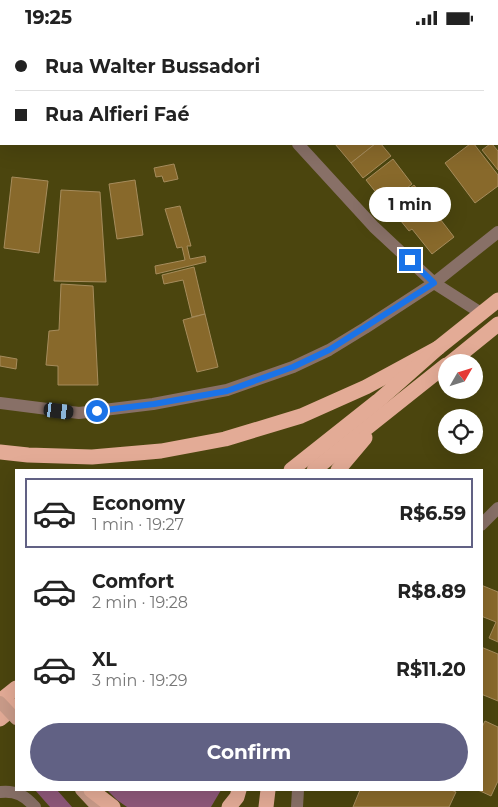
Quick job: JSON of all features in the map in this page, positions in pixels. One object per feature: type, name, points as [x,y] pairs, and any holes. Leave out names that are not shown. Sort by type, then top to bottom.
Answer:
[{"type":"highway","points":[[292,469],[378,401],[438,348],[498,300]]},
{"type":"highway","points":[[461,354],[498,325]]},
{"type":"highway","points":[[0,452],[92,457],[161,451],[225,439],[301,416],[366,387],[438,348]]},
{"type":"highway","points":[[315,469],[438,371]]},
{"type":"highway","points":[[339,469],[387,412]]},
{"type":"highway","points":[[0,701],[15,689]]},
{"type":"highway","points":[[0,719],[15,707]]},
{"type":"highway","points":[[92,791],[113,807]]},
{"type":"highway","points":[[229,807],[237,797],[239,791]]},
{"type":"highway","points":[[266,807],[268,791]]},
{"type":"main road","points":[[0,701],[15,718]]},
{"type":"main road","points":[[83,791],[97,807]]},
{"type":"street","points":[[299,145],[374,227],[434,283],[481,313]]},
{"type":"street","points":[[0,403],[79,413],[154,404],[227,391],[293,367],[329,350],[434,283],[498,231]]},
{"type":"street","points":[[483,523],[498,509]]},
{"type":"street","points":[[1,792],[10,791],[20,794],[35,807]]},
{"type":"street","points":[[297,807],[298,791]]},
{"type":"shaded area","points":[[36,791],[58,791],[72,807],[50,807]]},
{"type":"shaded area","points":[[108,791],[220,791],[211,807],[127,807]]},
{"type":"building","points":[[336,145],[374,145],[351,163]]},
{"type":"building","points":[[374,145],[382,145],[391,156],[363,178],[351,163]]},
{"type":"building","points":[[469,145],[475,145],[498,175],[498,186],[475,203],[445,163]]},
{"type":"building","points":[[489,145],[493,145],[498,151],[498,170],[482,150]]},
{"type":"building","points":[[393,159],[412,184],[386,205],[366,180]]},
{"type":"building","points":[[174,164],[178,179],[164,182],[162,176],[156,177],[154,168]]},
{"type":"building","points":[[12,177],[48,181],[39,253],[4,248]]},
{"type":"building","points":[[135,180],[143,235],[117,239],[109,184]]},
{"type":"building","points":[[414,185],[454,237],[432,254],[412,229],[409,231],[388,205]]},
{"type":"building","points":[[61,190],[100,192],[106,282],[54,281]]},
{"type":"building","points":[[180,206],[191,246],[187,246],[190,259],[205,256],[206,262],[156,274],[155,266],[185,260],[182,247],[177,248],[165,209]]},
{"type":"building","points":[[194,267],[205,314],[192,317],[183,280],[164,284],[162,275]]},
{"type":"building","points":[[61,284],[93,286],[98,385],[58,385],[58,366],[46,365],[49,331],[59,330]]},
{"type":"building","points":[[205,314],[218,367],[197,372],[183,320]]},
{"type":"building","points":[[0,356],[17,359],[16,369],[0,366]]},
{"type":"building","points":[[483,586],[498,592],[498,642],[489,638],[496,622],[483,617]]},
{"type":"building","points":[[483,648],[498,654],[498,701],[483,695]]},
{"type":"building","points":[[485,721],[498,727],[498,781],[491,796],[480,791],[483,791],[483,725]]},
{"type":"building","points":[[360,791],[456,792],[449,807],[353,807]]},
{"type":"route","points":[[97,411],[154,404],[227,391],[293,367],[329,350],[434,283],[410,260]]}]
